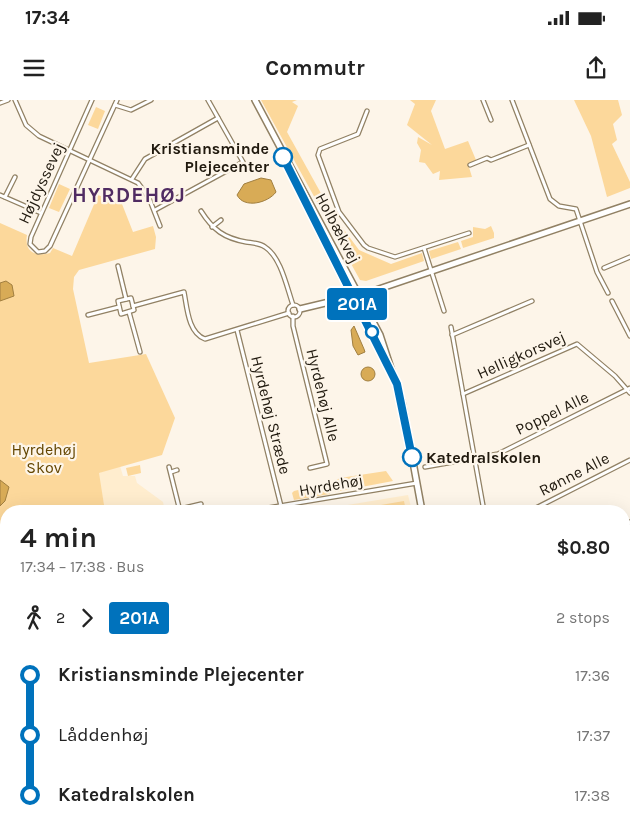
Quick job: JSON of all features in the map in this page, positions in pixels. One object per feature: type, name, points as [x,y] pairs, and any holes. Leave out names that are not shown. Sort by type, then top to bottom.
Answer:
[{"type":"street","points":[[0,103],[8,100]]},
{"type":"street","points":[[15,100],[22,117],[32,131],[132,179],[144,189],[155,210],[160,226]]},
{"type":"street","name":"Højdyssevej","points":[[92,100],[30,241],[32,248],[41,252],[50,246],[117,100]]},
{"type":"street","points":[[115,105],[131,110],[151,100]]},
{"type":"street","points":[[155,210],[243,162],[208,100]]},
{"type":"street","name":"Holbækvej","points":[[255,100],[360,294],[380,335],[397,384],[421,505]]},
{"type":"street","points":[[483,100],[491,120]]},
{"type":"street","points":[[512,100],[550,199],[559,206],[574,207],[581,222],[597,272],[608,293]]},
{"type":"street","points":[[367,111],[358,134],[320,149],[318,155],[336,206],[359,238],[368,248],[395,258],[469,233]]},
{"type":"street","points":[[132,179],[145,160],[218,118]]},
{"type":"street","name":"Holbækvej","points":[[276,140],[324,241],[354,296],[397,384]]},
{"type":"street","points":[[470,165],[486,158],[491,160],[529,145]]},
{"type":"street","points":[[5,197],[15,177]]},
{"type":"street","points":[[0,195],[41,213]]},
{"type":"street","points":[[289,312],[293,316],[298,315],[300,310],[354,296],[432,271],[630,204]]},
{"type":"street","points":[[201,211],[212,227],[230,239],[258,244],[268,250],[284,279],[293,305],[300,310]]},
{"type":"street","points":[[212,227],[221,220]]},
{"type":"street","points":[[424,248],[444,312]]},
{"type":"street","points":[[604,268],[630,257]]},
{"type":"street","points":[[118,266],[126,299]]},
{"type":"street","points":[[133,306],[184,292],[193,329],[200,337],[211,338],[289,312]]},
{"type":"street","points":[[131,298],[134,310],[121,314],[118,301],[126,299],[131,298]]},
{"type":"street","points":[[452,335],[532,301]]},
{"type":"street","points":[[612,301],[630,336]]},
{"type":"street","points":[[289,312],[290,307],[293,305]]},
{"type":"street","points":[[88,315],[119,307]]},
{"type":"street","points":[[129,312],[140,352]]},
{"type":"street","name":"Hyrdehøj Alle","points":[[293,316],[293,326],[327,464],[310,468]]},
{"type":"street","points":[[450,327],[483,505]]},
{"type":"street","name":"Hyrdehøj Stræde","points":[[237,330],[282,505]]},
{"type":"street","name":"Helligkorsvej","points":[[463,394],[577,344],[611,372],[629,390]]},
{"type":"street","name":"Poppel Alle","points":[[425,467],[498,454],[629,390]]},
{"type":"street","name":"Rønne Alle","points":[[542,505],[630,460]]},
{"type":"street","points":[[169,467],[178,505]]},
{"type":"street","points":[[170,472],[177,470]]},
{"type":"street","name":"Hyrdehøj","points":[[288,505],[417,483]]},
{"type":"shaded area","points":[[261,178],[271,180],[276,192],[268,199],[256,203],[245,202],[240,199],[237,195],[244,184]]},
{"type":"shaded area","points":[[6,281],[12,285],[14,296],[0,301],[0,283]]},
{"type":"shaded area","points":[[354,326],[365,352],[358,355],[353,346],[351,330]]},
{"type":"shaded area","points":[[365,367],[371,367],[375,374],[371,381],[365,381],[361,377],[361,371]]},
{"type":"shaded area","points":[[120,466],[123,476],[135,476],[137,483],[163,502],[164,505],[104,505],[98,473]]},
{"type":"shaded area","points":[[0,480],[9,487],[5,501],[0,505]]},
{"type":"shaded area","points":[[408,495],[410,505],[347,505]]},
{"type":"green space","points":[[261,100],[297,100],[292,102],[298,106],[287,132],[333,215],[359,250],[391,264],[422,253],[424,261],[366,281],[360,280]]},
{"type":"green space","points":[[410,100],[436,100],[431,111],[445,149],[468,141],[476,160],[468,164],[472,177],[439,180],[440,171],[433,174],[425,163],[419,162],[421,150],[417,143],[418,137],[432,145],[407,125],[415,104]]},
{"type":"green space","points":[[574,100],[618,100],[622,115],[613,124],[617,140],[612,144],[630,182],[630,188],[607,197],[591,136]]},
{"type":"green space","points":[[96,107],[105,111],[98,129],[88,125]]},
{"type":"green space","points":[[59,184],[70,189],[59,212],[49,208]]},
{"type":"green space","name":"Hyrdehøj Skov","points":[[98,195],[122,204],[133,232],[153,226],[156,237],[155,249],[79,270],[74,277],[73,289],[89,363],[146,354],[175,418],[162,455],[99,473],[104,505],[0,505],[0,223],[27,235],[27,246],[36,254],[50,253],[53,248],[72,256]]},
{"type":"green space","points":[[491,226],[494,238],[463,248],[461,241],[473,237],[473,227],[485,229]]},
{"type":"green space","points":[[458,242],[461,249],[431,259],[429,251]]},
{"type":"green space","points":[[140,465],[141,473],[128,476],[126,468]]},
{"type":"green space","points":[[386,471],[393,481],[335,492],[333,482],[340,478]]},
{"type":"green space","points":[[327,483],[330,494],[294,500],[292,493],[294,491]]},
{"type":"green space","points":[[404,501],[405,505],[381,505]]},
{"type":"bus line","name":"201A","points":[[283,157],[397,384],[412,457]]},
{"type":"place","name":"Kristiansminde Plejecenter","points":[[283,157]]},
{"type":"place","name":"Katedralskolen","points":[[412,457]]},
{"type":"district","name":"HYRDEHØJ","points":[[129,195]]}]
